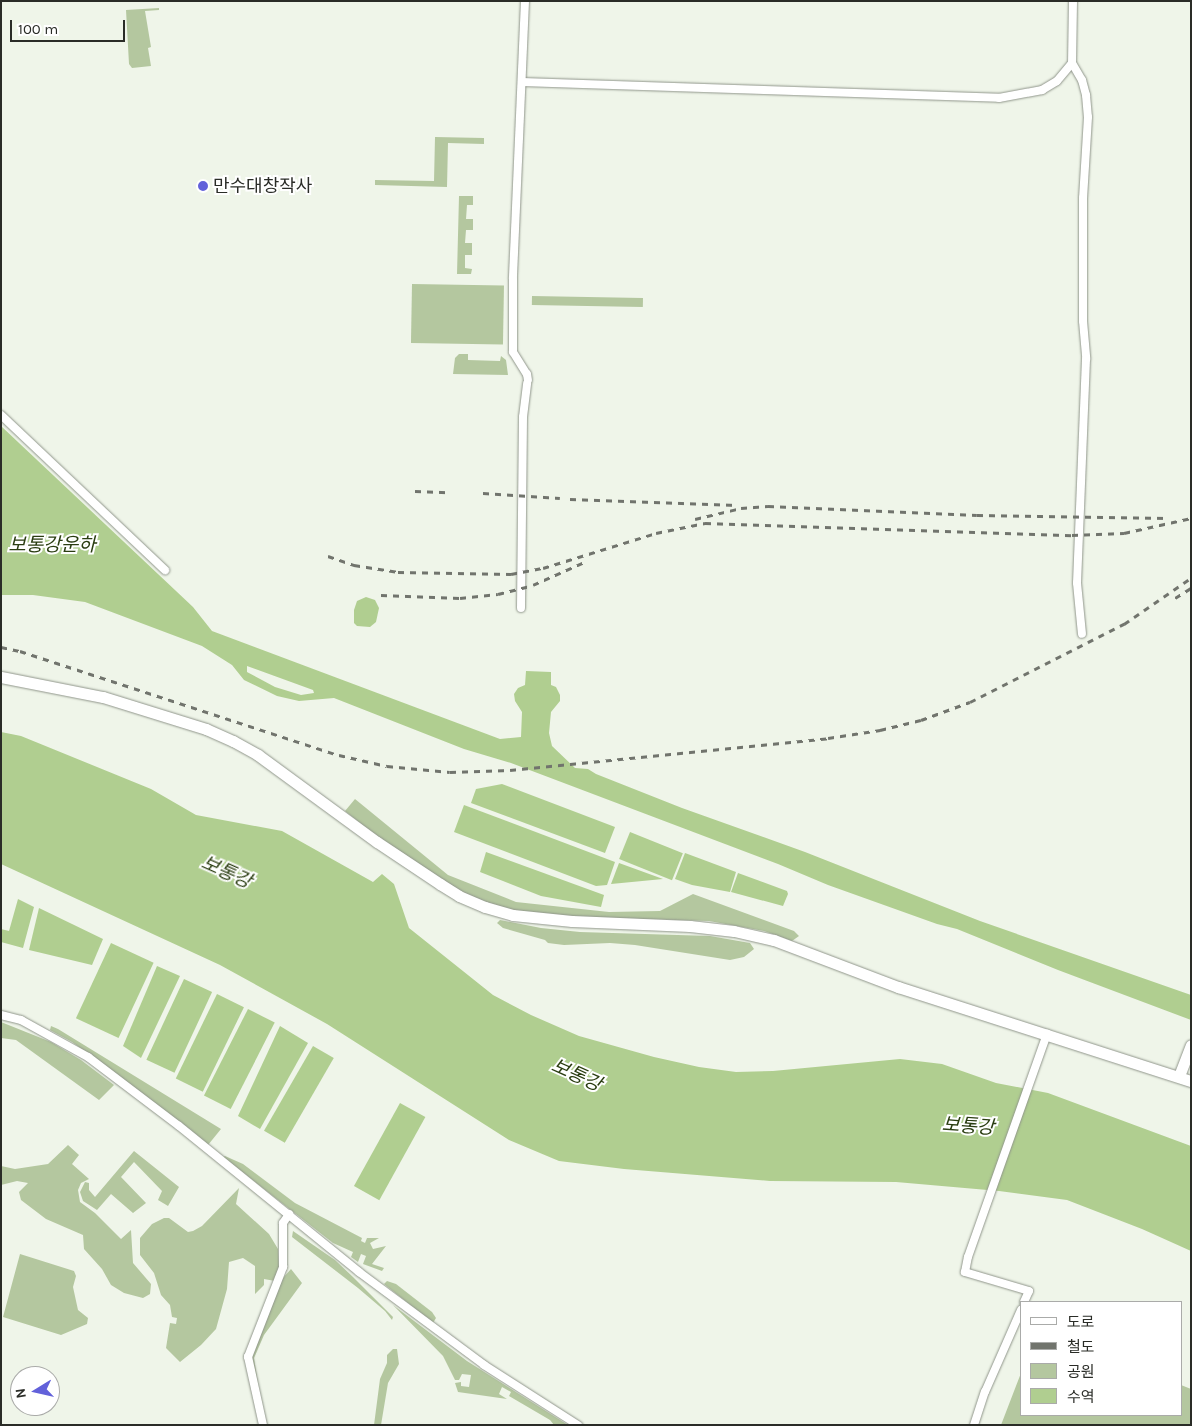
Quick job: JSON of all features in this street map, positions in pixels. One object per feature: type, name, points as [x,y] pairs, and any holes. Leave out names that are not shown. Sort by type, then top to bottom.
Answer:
[{"type":"main road","points":[[1,677],[104,698],[206,730],[233,741],[258,755],[377,842],[446,888],[485,907],[513,915],[628,925],[690,926],[742,933],[774,940],[898,987],[1191,1081]]},
{"type":"main road","points":[[1179,1076],[1191,1045]]},
{"type":"street","points":[[520,608],[523,436],[528,374],[513,352],[513,279],[525,1]]},
{"type":"street","points":[[1072,1],[1072,63],[1082,80],[1086,94],[1088,117],[1083,208],[1083,321],[1086,359],[1077,583],[1082,634]]},
{"type":"street","points":[[522,82],[999,98],[1042,90],[1057,81],[1072,63]]},
{"type":"street","points":[[1,415],[165,570]]},
{"type":"street","points":[[1,1015],[21,1020],[88,1057],[360,1272],[467,1352],[578,1425]]},
{"type":"street","points":[[1024,1301],[1029,1291],[965,1272],[968,1257],[1047,1034]]},
{"type":"street","points":[[263,1425],[248,1357],[283,1267],[283,1223],[289,1214]]},
{"type":"street","points":[[974,1425],[1020,1312]]},
{"type":"green space","points":[[159,8],[159,10],[145,11],[151,47],[148,48],[151,66],[132,68],[129,64],[126,10]]},
{"type":"green space","points":[[435,137],[484,138],[484,144],[448,143],[447,187],[375,185],[375,180],[434,181]]},
{"type":"green space","points":[[459,196],[473,196],[473,205],[467,205],[466,219],[473,219],[473,230],[466,230],[465,243],[472,243],[472,255],[465,255],[465,268],[472,269],[471,274],[457,274]]},
{"type":"green space","points":[[412,284],[504,286],[503,345],[411,343]]},
{"type":"green space","points":[[532,296],[643,298],[643,307],[532,305]]},
{"type":"green space","points":[[459,354],[468,354],[468,360],[500,361],[501,356],[506,360],[508,375],[453,374],[455,358]]},
{"type":"green space","points":[[355,799],[448,875],[516,902],[609,912],[660,911],[693,894],[794,931],[799,936],[792,941],[764,931],[709,921],[572,917],[511,910],[460,893],[381,840],[345,811]]},
{"type":"green space","points":[[500,920],[541,928],[580,932],[710,936],[750,943],[754,949],[744,957],[730,960],[635,945],[610,943],[564,945],[548,943],[545,940],[503,928],[497,923]]},
{"type":"green space","points":[[1,1022],[51,1042],[81,1060],[114,1085],[99,1100],[16,1040],[1,1038]]},
{"type":"green space","points":[[51,1026],[221,1129],[208,1145],[118,1075],[72,1042],[50,1030]]},
{"type":"green space","points":[[68,1145],[79,1155],[72,1164],[89,1179],[81,1183],[78,1190],[80,1202],[95,1213],[121,1239],[131,1230],[133,1263],[151,1284],[150,1294],[143,1298],[124,1293],[111,1285],[102,1269],[84,1249],[83,1235],[46,1219],[21,1200],[19,1192],[28,1183],[17,1181],[1,1185],[1,1166],[15,1169],[48,1164]]},
{"type":"green space","points":[[134,1151],[179,1187],[168,1206],[158,1200],[162,1191],[134,1162],[121,1177],[146,1203],[133,1213],[111,1194],[97,1210],[83,1201],[80,1192],[85,1182],[89,1183],[89,1190],[95,1197]]},
{"type":"green space","points":[[225,1156],[243,1164],[295,1203],[362,1238],[361,1241],[365,1243],[367,1238],[379,1238],[370,1243],[373,1249],[386,1246],[372,1264],[384,1268],[382,1271],[363,1264],[366,1256],[361,1254],[358,1262],[351,1257],[353,1252],[333,1243],[223,1157]]},
{"type":"green space","points":[[239,1188],[236,1204],[269,1234],[278,1249],[279,1270],[275,1281],[264,1279],[264,1285],[255,1294],[255,1266],[243,1258],[229,1262],[227,1289],[216,1329],[201,1345],[180,1362],[166,1348],[170,1323],[176,1324],[177,1318],[172,1317],[170,1305],[161,1295],[154,1273],[140,1255],[140,1238],[152,1224],[164,1218],[169,1218],[188,1232],[193,1231],[202,1226]]},
{"type":"green space","points":[[293,1231],[335,1260],[393,1317],[392,1320],[385,1311],[358,1288],[292,1237]]},
{"type":"green space","points":[[20,1254],[74,1271],[76,1276],[73,1287],[78,1310],[88,1318],[87,1324],[61,1335],[3,1317]]},
{"type":"green space","points":[[291,1269],[302,1283],[264,1335],[254,1358],[261,1402],[251,1358],[282,1279]]},
{"type":"green space","points":[[387,1281],[396,1284],[432,1312],[436,1318],[433,1323],[384,1284]]},
{"type":"green space","points":[[393,1305],[467,1361],[568,1425],[554,1425],[550,1420],[509,1396],[511,1392],[502,1387],[499,1394],[507,1399],[458,1392],[455,1383],[461,1382],[461,1386],[469,1387],[471,1375],[462,1374],[459,1380],[455,1380],[443,1356]]},
{"type":"green space","points":[[393,1349],[397,1349],[399,1364],[388,1383],[381,1425],[374,1425],[380,1379],[387,1363],[387,1355]]},
{"type":"green space","points":[[1020,1376],[1020,1416],[1182,1416],[1182,1385],[1191,1389],[1191,1425],[1001,1425]]},
{"type":"water","name":"보통강운하","points":[[1,426],[193,607],[212,631],[500,739],[521,737],[522,712],[515,701],[514,694],[518,688],[525,685],[526,671],[551,672],[551,685],[556,687],[560,695],[560,701],[551,712],[549,733],[552,746],[575,768],[588,769],[596,774],[682,808],[805,852],[980,921],[1191,995],[1191,1020],[1058,970],[957,929],[937,924],[828,885],[778,864],[511,763],[464,749],[334,698],[299,701],[277,696],[244,680],[232,665],[202,646],[85,602],[33,595],[1,595]],"holes":[[[247,666],[313,690],[314,693],[301,695],[275,687],[247,672]]]},
{"type":"water","points":[[366,597],[375,600],[379,608],[376,622],[370,627],[357,626],[354,623],[354,610],[357,601]]},
{"type":"water","name":"보통강","points":[[1,732],[21,736],[151,789],[196,815],[282,831],[373,882],[382,874],[394,884],[409,928],[493,995],[531,1015],[579,1036],[654,1057],[699,1067],[736,1072],[773,1071],[900,1059],[942,1064],[996,1083],[1048,1093],[1191,1146],[1191,1251],[1142,1229],[1067,1200],[999,1191],[896,1182],[770,1181],[624,1169],[559,1161],[509,1140],[327,1024],[220,965],[1,864]]},
{"type":"water","points":[[502,784],[615,827],[605,853],[471,803],[476,789]]},
{"type":"water","points":[[464,805],[615,862],[607,885],[596,886],[454,832]]},
{"type":"water","points":[[630,832],[683,853],[672,880],[619,859]]},
{"type":"water","points":[[486,852],[604,895],[601,907],[541,896],[480,872]]},
{"type":"water","points":[[685,853],[736,872],[730,892],[692,885],[675,879]]},
{"type":"water","points":[[619,863],[663,879],[611,884]]},
{"type":"water","points":[[738,873],[787,891],[788,894],[783,906],[731,892]]},
{"type":"water","points":[[18,899],[34,907],[23,948],[1,942],[1,929],[9,931]]},
{"type":"water","points":[[39,908],[103,939],[92,965],[29,950]]},
{"type":"water","points":[[111,943],[154,963],[119,1038],[76,1018]]},
{"type":"water","points":[[157,966],[180,976],[141,1058],[123,1046]]},
{"type":"water","points":[[184,979],[212,992],[174,1073],[146,1060]]},
{"type":"water","points":[[217,994],[244,1007],[203,1092],[176,1078]]},
{"type":"water","points":[[248,1009],[275,1023],[231,1109],[204,1095]]},
{"type":"water","points":[[280,1026],[308,1043],[260,1129],[238,1116]]},
{"type":"water","points":[[313,1046],[334,1058],[285,1143],[264,1131]]},
{"type":"water","points":[[400,1103],[425,1117],[379,1200],[354,1186]]},
{"type":"railway","points":[[415,491],[448,492]]},
{"type":"railway","points":[[483,493],[560,498]]},
{"type":"railway","points":[[570,499],[737,505]]},
{"type":"railway","points":[[695,519],[741,508],[768,506],[977,515],[1168,518]]},
{"type":"railway","points":[[328,556],[354,565],[398,572],[511,574],[543,568],[656,533],[705,523],[1072,535],[1124,533],[1191,518]]},
{"type":"railway","points":[[381,595],[460,598],[498,594],[533,585],[587,561]]},
{"type":"railway","points":[[1,647],[20,651],[339,755],[387,766],[450,772],[510,770],[828,738],[880,730],[921,720],[970,702],[1124,624],[1191,578]]},
{"type":"railway","points":[[1175,598],[1191,588]]},
{"type":"place","name":"만수대창작사","points":[[203,186]]}]
